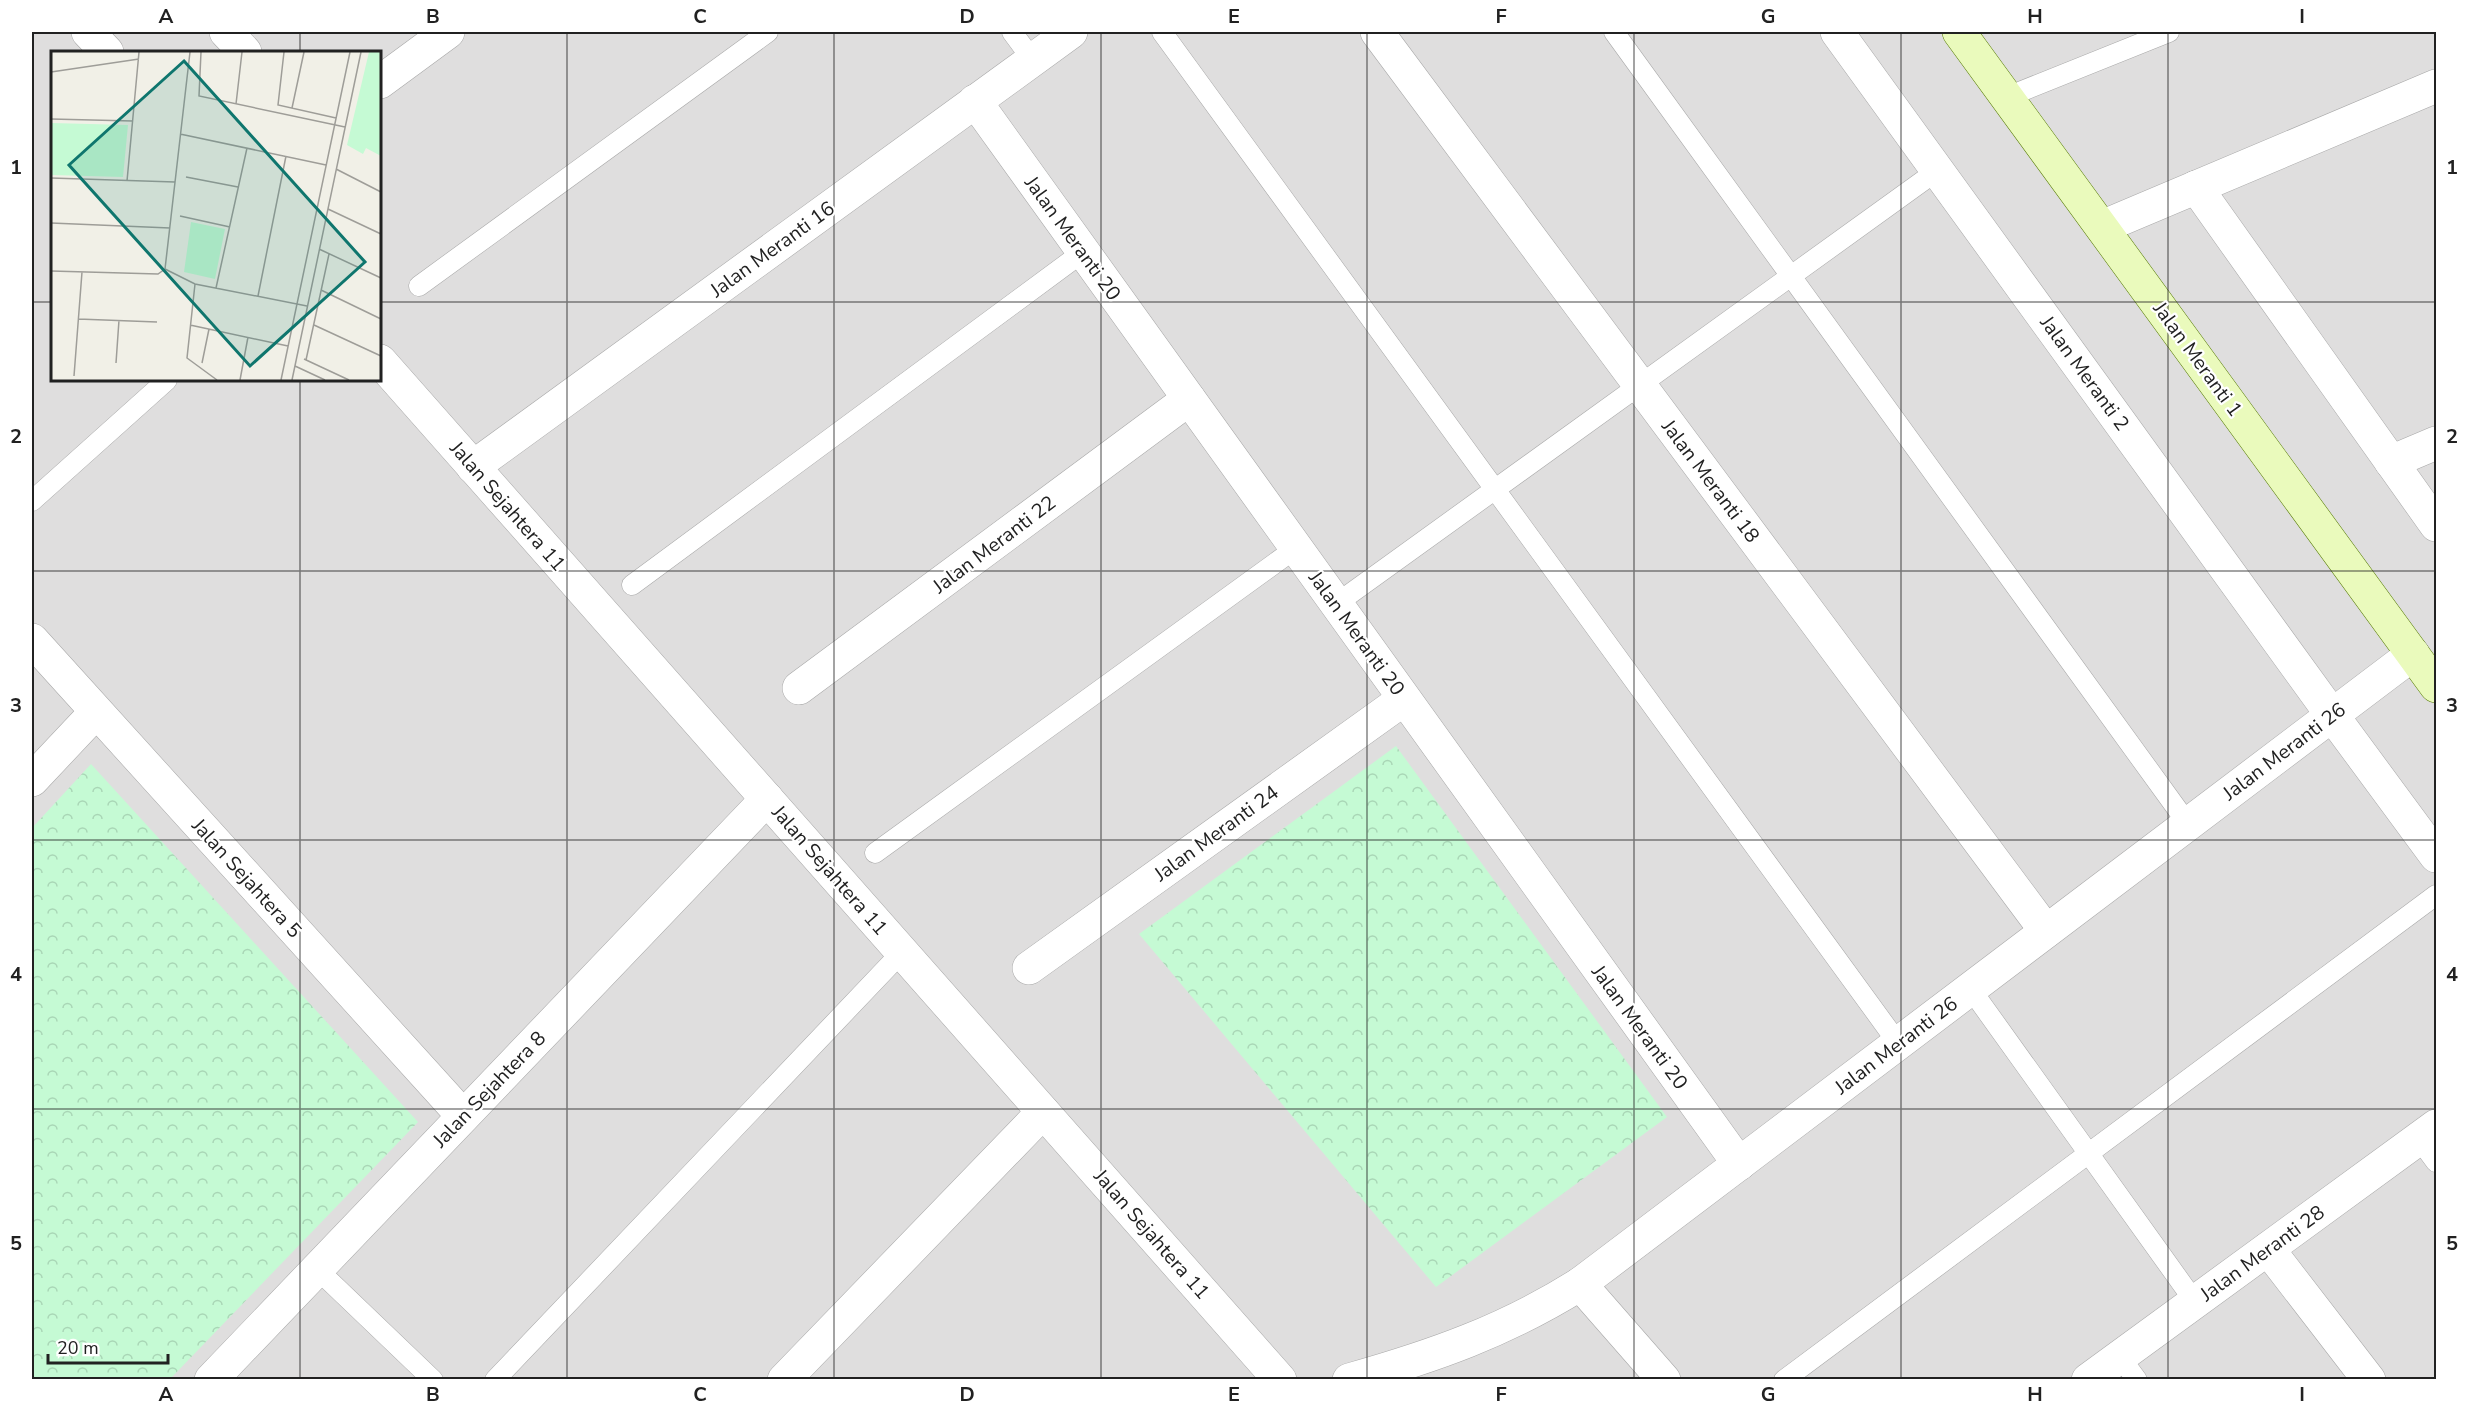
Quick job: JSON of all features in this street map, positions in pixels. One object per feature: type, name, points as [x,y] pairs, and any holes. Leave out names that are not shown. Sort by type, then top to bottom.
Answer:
[{"type":"street","points":[[88,32],[106,51]]},
{"type":"street","points":[[226,32],[244,51]]},
{"type":"street","points":[[381,81],[448,32]]},
{"type":"street","name":"Jalan Meranti 16","points":[[473,467],[1071,32]]},
{"type":"street","name":"Jalan Meranti 18","points":[[1377,32],[2046,931]]},
{"type":"street","name":"Jalan Meranti 2","points":[[1837,32],[2436,856]]},
{"type":"street","name":"Jalan Meranti 1","points":[[1959,32],[2436,686]]},
{"type":"street","points":[[2102,227],[2436,86]]},
{"type":"street","name":"Jalan Meranti 20","points":[[975,101],[1738,1164]]},
{"type":"street","points":[[2196,187],[2436,525]]},
{"type":"street","name":"Jalan Sejahtera 11","points":[[381,362],[1280,1380]]},
{"type":"street","name":"Jalan Meranti 22","points":[[799,688],[1189,399]]},
{"type":"street","points":[[2391,462],[2436,443]]},
{"type":"street","name":"Jalan Sejahtera 5","points":[[32,640],[463,1116]]},
{"type":"street","name":"Jalan Meranti 26","points":[[1349,1380],[1404,1373],[1548,1304],[1580,1284],[2413,654]]},
{"type":"street","name":"Jalan Meranti 24","points":[[1029,968],[1404,699]]},
{"type":"street","points":[[32,780],[96,712]]},
{"type":"street","name":"Jalan Sejahtera 8","points":[[211,1380],[767,799]]},
{"type":"street","points":[[784,1380],[1043,1112]]},
{"type":"street","name":"Jalan Meranti 28","points":[[2088,1380],[2128,1368],[2195,1302],[2268,1249],[2430,1142]]},
{"type":"street","points":[[2268,1249],[2369,1380]]},
{"type":"street","points":[[1580,1284],[1664,1380]]},
{"type":"lane","points":[[419,286],[768,32]]},
{"type":"lane","points":[[1012,32],[1032,59]]},
{"type":"lane","points":[[1162,32],[1898,1043]]},
{"type":"lane","points":[[1614,32],[2188,824]]},
{"type":"lane","points":[[2007,97],[2169,32]]},
{"type":"lane","points":[[1336,604],[1938,170]]},
{"type":"lane","points":[[632,585],[1083,252]]},
{"type":"lane","points":[[32,501],[166,381]]},
{"type":"lane","points":[[875,854],[1296,548]]},
{"type":"lane","points":[[1784,1380],[2436,895]]},
{"type":"lane","points":[[495,1380],[902,952]]},
{"type":"lane","points":[[1970,988],[2195,1302]]},
{"type":"lane","points":[[316,1269],[433,1380]]},
{"type":"shaded area","points":[[32,32],[2436,32],[2436,1379],[32,1379]]},
{"type":"green space","points":[[1396,746],[1667,1117],[1436,1287],[1139,934]]},
{"type":"green space","points":[[91,764],[418,1122],[170,1379],[32,1379],[32,828]]}]
